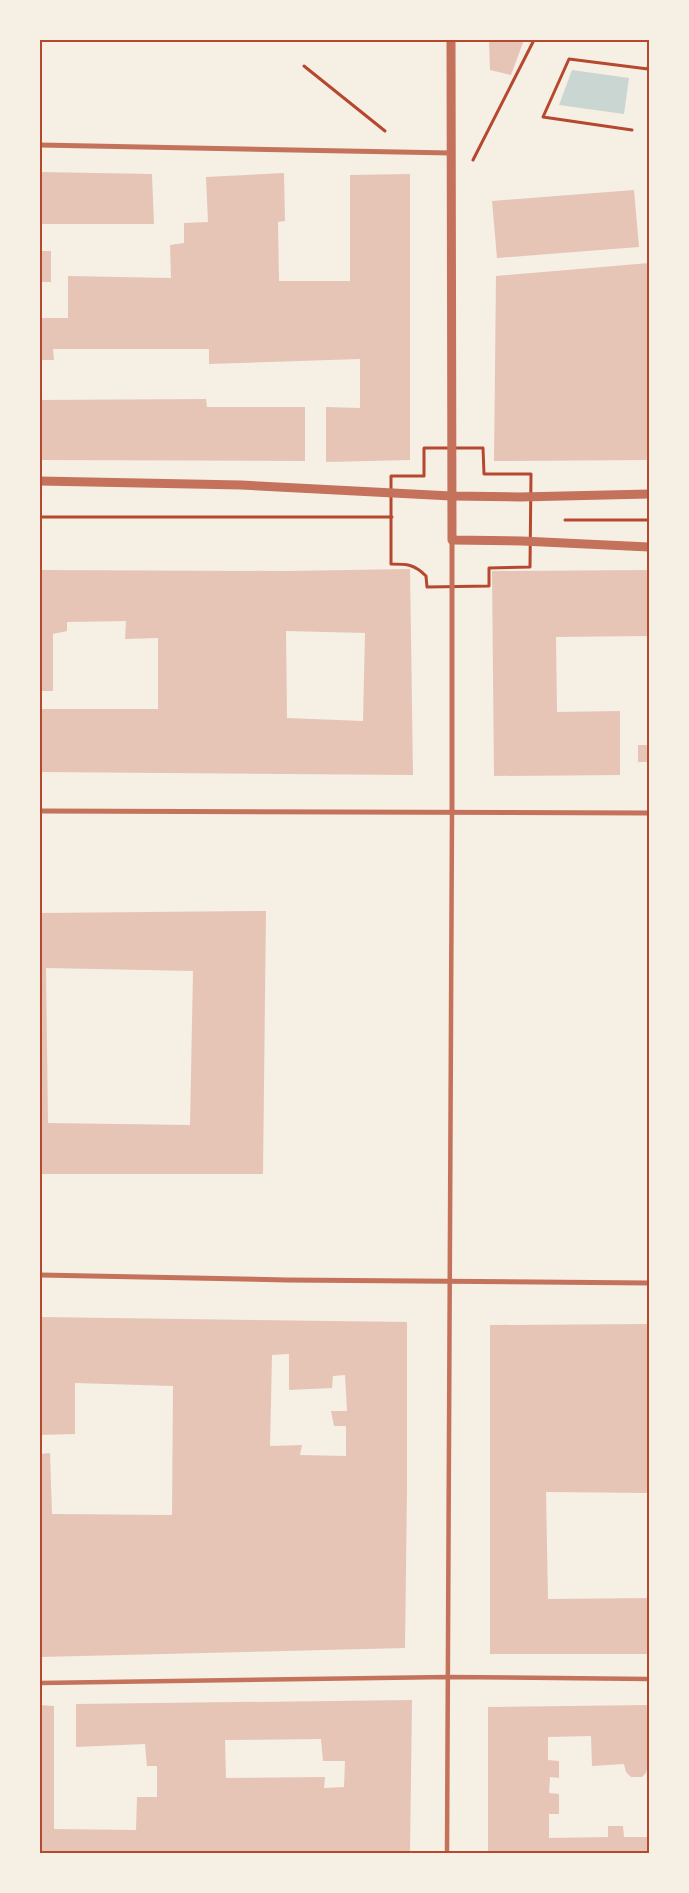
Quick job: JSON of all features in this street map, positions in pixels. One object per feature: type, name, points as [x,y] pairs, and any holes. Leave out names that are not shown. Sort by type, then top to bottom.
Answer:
[{"type":"street","points":[[447,1853],[451,1282],[451,40]]},
{"type":"street","points":[[40,145],[451,154]]},
{"type":"street","points":[[40,481],[241,485],[451,496],[520,497],[649,494]]},
{"type":"street","points":[[452,540],[649,547]]},
{"type":"street","points":[[40,811],[649,813]]},
{"type":"street","points":[[40,1275],[451,1282],[649,1283]]},
{"type":"street","points":[[40,1683],[448,1677],[649,1679]]},
{"type":"path","points":[[473,170],[473,160],[534,40]]},
{"type":"path","points":[[632,130],[543,117],[569,59],[648,69],[649,60]]},
{"type":"path","points":[[304,66],[413,154]]},
{"type":"path","points":[[40,517],[392,517]]},
{"type":"path","points":[[530,520],[540,520]]},
{"type":"path","points":[[560,520],[649,520]]},
{"type":"shaded area","points":[[572,70],[629,78],[624,114],[559,105]]},
{"type":"building","points":[[489,40],[524,40],[511,75],[490,70]]},
{"type":"building","points":[[40,172],[152,174],[154,224],[40,224]]},
{"type":"building","points":[[284,173],[285,221],[278,222],[279,281],[350,281],[350,175],[410,174],[410,460],[326,462],[326,407],[360,408],[360,359],[209,364],[209,349],[53,349],[54,360],[40,360],[40,318],[68,318],[68,276],[171,278],[170,245],[184,243],[184,223],[208,222],[206,177]]},
{"type":"building","points":[[634,190],[639,247],[497,258],[492,201]]},
{"type":"building","points":[[40,251],[51,251],[51,282],[40,282]]},
{"type":"building","points":[[649,263],[649,460],[494,461],[496,276]]},
{"type":"building","points":[[206,399],[207,407],[305,407],[305,461],[40,460],[40,400]]},
{"type":"building","points":[[410,569],[413,775],[40,772],[40,709],[158,709],[158,638],[125,639],[126,621],[67,622],[67,631],[53,634],[53,691],[40,691],[40,570],[285,571]],"holes":[[[286,631],[365,633],[363,721],[287,718]]]},
{"type":"building","points":[[649,570],[649,636],[556,637],[557,712],[620,711],[620,775],[494,776],[492,571]]},
{"type":"building","points":[[638,745],[649,745],[649,762],[638,762]]},
{"type":"building","points":[[266,911],[263,1174],[40,1174],[40,913]],"holes":[[[46,968],[193,971],[190,1125],[48,1123]]]},
{"type":"building","points":[[40,1317],[407,1322],[405,1648],[40,1657],[40,1454],[50,1453],[52,1514],[172,1515],[173,1386],[75,1383],[75,1434],[40,1435]],"holes":[[[289,1354],[289,1390],[332,1388],[333,1376],[345,1375],[347,1411],[331,1411],[334,1426],[346,1426],[346,1456],[300,1455],[302,1445],[270,1446],[272,1355]]]},
{"type":"building","points":[[649,1324],[649,1493],[546,1492],[548,1599],[649,1598],[649,1654],[490,1654],[490,1325]]},
{"type":"building","points":[[412,1700],[410,1853],[40,1853],[40,1705],[54,1706],[54,1829],[136,1830],[137,1797],[157,1797],[157,1766],[147,1766],[145,1744],[76,1747],[76,1704]],"holes":[[[321,1739],[323,1761],[345,1761],[344,1787],[324,1788],[325,1777],[226,1778],[225,1740]]]},
{"type":"building","points":[[649,1705],[649,1762],[646,1773],[642,1777],[631,1777],[626,1772],[624,1764],[592,1766],[591,1736],[548,1737],[548,1760],[559,1761],[559,1778],[550,1777],[549,1793],[559,1794],[559,1814],[549,1814],[549,1838],[608,1837],[608,1826],[623,1826],[624,1837],[649,1837],[649,1853],[488,1853],[488,1707]]}]
